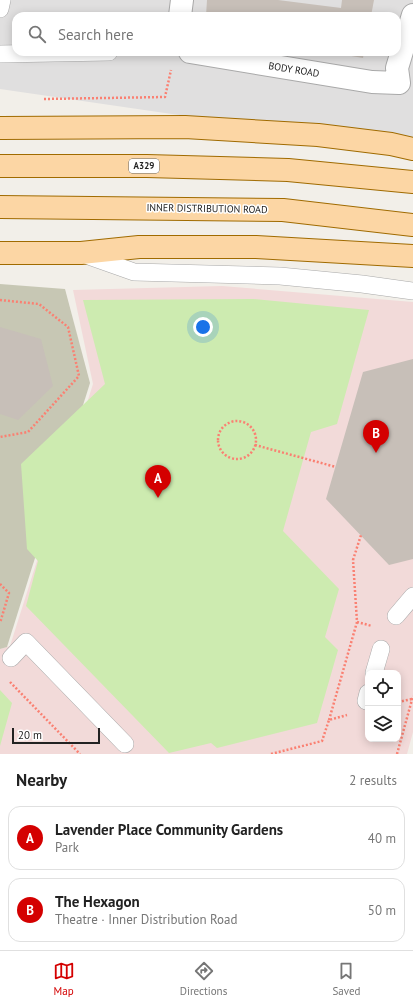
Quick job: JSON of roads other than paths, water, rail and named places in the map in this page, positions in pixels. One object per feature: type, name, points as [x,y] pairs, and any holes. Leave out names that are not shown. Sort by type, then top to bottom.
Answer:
[{"type":"main road","points":[[0,128],[193,128],[318,135],[391,144],[413,149]]},
{"type":"main road","name":"A329","points":[[0,166],[148,166],[288,170],[413,182]]},
{"type":"main road","name":"INNER DISTRIBUTION ROAD","points":[[0,207],[283,210],[413,224]]},
{"type":"main road","points":[[0,254],[81,253],[138,247],[256,247],[413,256]]},
{"type":"street","points":[[180,12],[182,0]]},
{"type":"street","points":[[401,55],[413,15]]},
{"type":"street","name":"BODY ROAD","points":[[214,56],[406,87]]},
{"type":"street","points":[[401,56],[397,68],[406,87]]},
{"type":"lane","points":[[0,9],[2,0]]},
{"type":"lane","points":[[0,54],[12,54]]},
{"type":"lane","points":[[81,253],[134,272],[280,276],[362,284],[413,291]]},
{"type":"lane","points":[[413,596],[396,616],[413,607]]},
{"type":"lane","points":[[11,658],[26,642],[125,744]]},
{"type":"lane","points":[[375,670],[381,649]]},
{"type":"place","name":"The Hexagon","points":[[376,453]]},
{"type":"place","name":"Lavender Place Community Gardens","points":[[158,498]]}]
